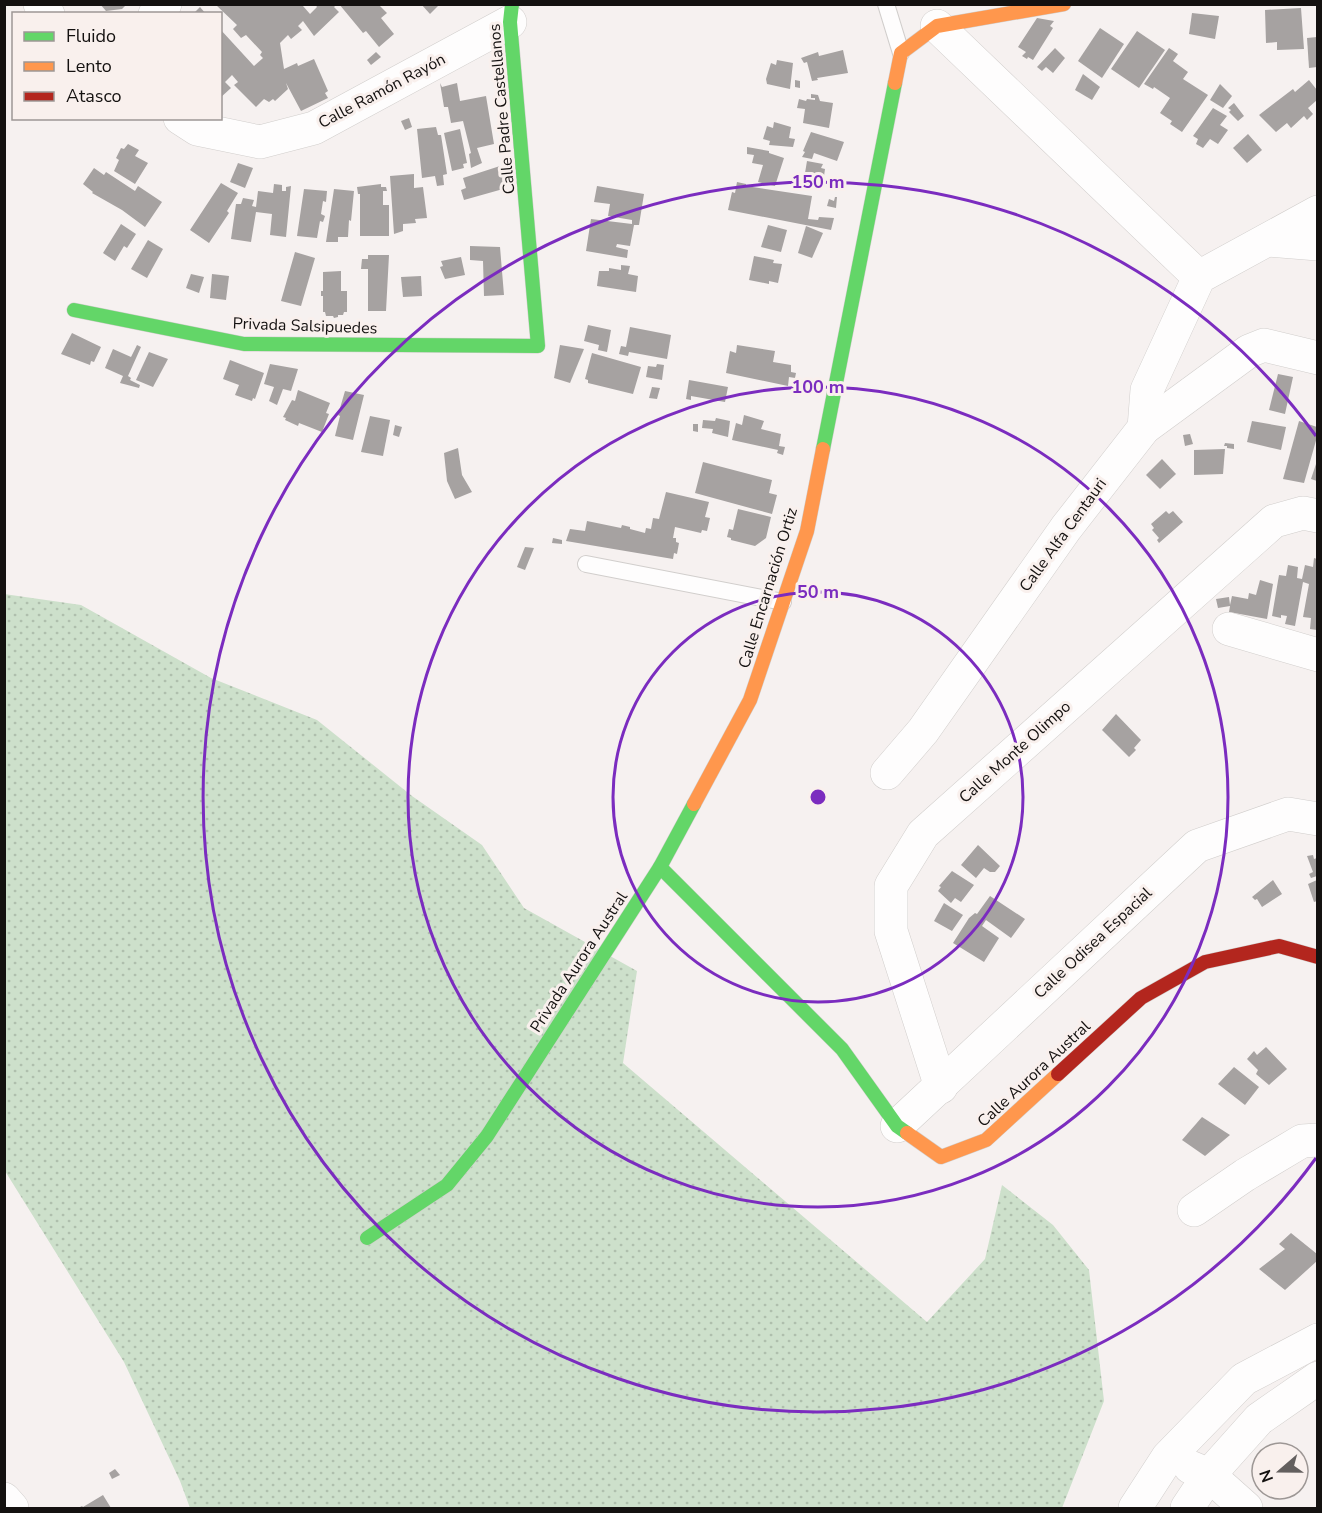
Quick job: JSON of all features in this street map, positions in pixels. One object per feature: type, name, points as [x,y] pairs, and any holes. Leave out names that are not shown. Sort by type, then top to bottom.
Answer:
[{"type":"street","points":[[901,53],[937,26],[1064,4]]},
{"type":"street","name":"Calle Ramón Rayón","points":[[183,120],[197,129],[260,142],[314,128],[511,13]]},
{"type":"street","name":"Calle Padre Castellanos","points":[[511,13],[538,346]]},
{"type":"street","points":[[937,26],[1198,277]]},
{"type":"street","name":"Calle Encarnación Ortiz","points":[[660,867],[750,700],[807,531],[901,53]]},
{"type":"street","points":[[1144,428],[1147,390],[1198,277],[1317,212]]},
{"type":"street","points":[[1268,240],[1317,243]]},
{"type":"street","name":"Privada Salsipuedes","points":[[74,310],[243,344],[538,346]]},
{"type":"street","name":"Calle Alfa Centauri","points":[[887,773],[923,731],[1066,528],[1144,428],[1249,351],[1264,345],[1317,358]]},
{"type":"street","name":"Calle Monte Olimpo","points":[[941,1087],[891,932],[891,886],[923,834],[1274,521],[1303,513],[1317,516]]},
{"type":"street","points":[[1229,629],[1317,655]]},
{"type":"street","name":"Calle Odisea Espacial","points":[[897,1126],[1197,846],[1288,813],[1317,819]]},
{"type":"street","name":"Privada Aurora Austral","points":[[367,1238],[447,1185],[487,1136],[660,867]]},
{"type":"street","name":"Calle Aurora Austral","points":[[660,867],[842,1049],[897,1126],[941,1157],[986,1140],[1141,998],[1205,962],[1279,946],[1317,957]]},
{"type":"street","points":[[1194,1210],[1245,1175],[1302,1141],[1317,1140]]},
{"type":"street","points":[[1135,1509],[1168,1457],[1244,1379],[1317,1340]]},
{"type":"street","points":[[1187,1509],[1209,1475],[1259,1419],[1317,1378]]},
{"type":"street","points":[[1168,1457],[1209,1475],[1246,1509]]},
{"type":"street","points":[[4,1498],[12,1509]]},
{"type":"lane","points":[[886,4],[901,53]]},
{"type":"lane","points":[[586,564],[783,602]]},
{"type":"green space","points":[[4,594],[81,605],[211,678],[317,720],[412,796],[482,845],[524,908],[637,971],[623,1063],[927,1322],[985,1259],[1002,1185],[1053,1225],[1089,1270],[1104,1401],[1062,1508],[190,1508],[180,1481],[124,1362],[5,1171]]},
{"type":"building","points":[[100,4],[127,4],[122,9],[106,11]]},
{"type":"building","points":[[315,4],[337,4],[334,7],[339,12],[314,36],[303,21],[298,26],[302,30],[291,39],[288,35],[280,43],[284,69],[314,59],[328,91],[325,93],[328,98],[301,111],[286,83],[288,89],[275,101],[273,99],[269,102],[264,99],[256,107],[234,85],[238,82],[232,75],[225,82],[231,88],[222,96],[222,31],[254,66],[263,58],[260,55],[262,52],[246,35],[241,38],[233,29],[237,25],[216,5],[305,5],[303,6],[310,14],[317,7]]},
{"type":"building","points":[[339,4],[378,4],[387,13],[381,18],[394,34],[379,47],[366,31],[363,33]]},
{"type":"building","points":[[421,4],[440,4],[430,14]]},
{"type":"building","points":[[200,7],[204,12],[195,12]]},
{"type":"building","points":[[1301,8],[1304,49],[1277,50],[1277,42],[1266,43],[1265,10]]},
{"type":"building","points":[[1192,13],[1219,16],[1215,39],[1189,34]]},
{"type":"building","points":[[1037,18],[1054,21],[1050,26],[1053,28],[1033,60],[1028,57],[1027,59],[1022,56],[1026,52],[1018,47]]},
{"type":"building","points":[[1100,28],[1124,44],[1102,78],[1078,61]]},
{"type":"building","points":[[1137,31],[1165,50],[1139,88],[1111,69]]},
{"type":"building","points":[[1317,37],[1317,67],[1309,68],[1307,38]]},
{"type":"building","points":[[1055,48],[1065,58],[1053,73],[1046,67],[1042,71],[1037,67]]},
{"type":"building","points":[[1169,48],[1178,54],[1173,61],[1188,72],[1183,79],[1208,95],[1182,132],[1160,113],[1170,98],[1154,87],[1153,89],[1144,84]]},
{"type":"building","points":[[843,50],[848,73],[817,78],[818,80],[812,81],[807,62],[804,63],[801,58],[818,52],[819,56]]},
{"type":"building","points":[[376,52],[381,57],[371,65],[367,60]]},
{"type":"building","points":[[777,60],[793,63],[790,89],[767,84],[766,79],[771,63],[776,65]]},
{"type":"building","points":[[1083,74],[1100,87],[1092,100],[1075,90]]},
{"type":"building","points":[[795,80],[800,81],[800,88],[795,87]]},
{"type":"building","points":[[1309,80],[1317,90],[1317,100],[1308,108],[1313,114],[1307,120],[1304,116],[1291,128],[1287,123],[1276,132],[1259,115],[1293,89],[1295,92]]},
{"type":"building","points":[[440,83],[442,87],[457,83],[460,101],[486,96],[494,144],[477,148],[482,163],[471,168],[469,154],[471,153],[463,121],[451,123],[448,107],[444,107]]},
{"type":"building","points":[[1220,84],[1232,96],[1223,108],[1210,100]]},
{"type":"building","points":[[811,94],[818,95],[820,101],[833,103],[829,128],[803,123],[805,109],[797,108],[799,99],[815,100],[811,98]]},
{"type":"building","points":[[1234,103],[1244,116],[1238,121],[1228,108]]},
{"type":"building","points":[[1213,108],[1227,116],[1220,125],[1228,130],[1218,144],[1210,139],[1203,148],[1196,144],[1198,139],[1193,136]]},
{"type":"building","points":[[409,118],[412,127],[405,130],[401,121]]},
{"type":"building","points":[[774,122],[791,127],[789,138],[795,139],[793,147],[769,145],[770,141],[763,139],[767,126],[773,128]]},
{"type":"building","points":[[436,127],[438,135],[441,135],[447,174],[443,175],[444,185],[437,186],[435,176],[422,178],[417,129]]},
{"type":"building","points":[[460,129],[467,163],[463,164],[464,168],[452,171],[444,133]]},
{"type":"building","points":[[811,132],[844,142],[837,161],[814,153],[812,159],[802,157]]},
{"type":"building","points":[[1248,134],[1262,150],[1247,163],[1233,148]]},
{"type":"building","points":[[128,144],[139,150],[135,156],[148,163],[135,184],[114,171],[119,160],[116,158],[121,148],[124,149]]},
{"type":"building","points":[[747,147],[769,151],[769,153],[784,158],[775,186],[758,182],[763,165],[752,163],[754,155],[747,154]]},
{"type":"building","points":[[807,161],[823,164],[821,168],[825,169],[822,190],[803,185]]},
{"type":"building","points":[[238,163],[253,168],[245,188],[230,182]]},
{"type":"building","points":[[500,166],[503,189],[464,200],[461,190],[466,188],[463,178]]},
{"type":"building","points":[[94,168],[104,175],[106,172],[135,191],[138,186],[162,202],[145,227],[122,210],[92,193],[83,184]]},
{"type":"building","points":[[414,174],[414,188],[423,187],[427,218],[415,219],[416,223],[403,224],[403,231],[394,234],[390,176]]},
{"type":"building","points":[[737,182],[746,184],[746,186],[812,196],[808,219],[834,218],[831,230],[728,210]]},
{"type":"building","points":[[221,183],[238,193],[227,211],[229,213],[209,243],[190,230]]},
{"type":"building","points":[[274,184],[282,185],[282,191],[286,191],[286,187],[291,186],[286,237],[270,235],[272,214],[256,212],[251,242],[231,239],[236,204],[241,204],[243,198],[254,200],[252,206],[256,207],[258,191],[273,193]]},
{"type":"building","points":[[381,184],[381,187],[386,187],[387,191],[383,191],[383,205],[389,205],[389,236],[360,236],[360,194],[358,194],[357,187]]},
{"type":"building","points":[[597,186],[644,194],[639,225],[634,225],[630,246],[617,244],[616,247],[628,250],[627,258],[586,251],[591,219],[632,224],[632,220],[608,216],[610,204],[594,202]]},
{"type":"building","points":[[304,189],[327,191],[326,202],[323,201],[321,214],[325,216],[323,222],[320,221],[317,238],[297,236]]},
{"type":"building","points":[[334,189],[354,191],[351,221],[349,220],[348,237],[338,237],[338,242],[326,242]]},
{"type":"building","points":[[837,197],[836,208],[827,206],[829,199],[834,201]]},
{"type":"building","points":[[121,224],[136,234],[127,248],[124,246],[115,261],[103,253]]},
{"type":"building","points":[[768,225],[787,230],[781,252],[761,247]]},
{"type":"building","points":[[806,226],[823,233],[812,258],[798,253]]},
{"type":"building","points":[[148,240],[163,249],[147,278],[131,269]]},
{"type":"building","points":[[470,246],[500,247],[504,295],[484,296],[483,261],[470,260]]},
{"type":"building","points":[[295,252],[315,258],[301,306],[281,301]]},
{"type":"building","points":[[368,255],[389,255],[386,311],[368,311],[368,269],[361,269],[362,259],[368,259]]},
{"type":"building","points":[[754,256],[782,264],[778,283],[769,281],[769,284],[749,280]]},
{"type":"building","points":[[461,257],[465,275],[445,279],[440,267],[443,266],[441,261]]},
{"type":"building","points":[[621,265],[630,266],[628,274],[638,276],[636,292],[597,286],[599,271],[609,271],[609,268],[621,270]]},
{"type":"building","points":[[341,271],[341,291],[347,291],[347,312],[334,318],[326,316],[323,312],[321,291],[323,291],[323,272]]},
{"type":"building","points":[[191,274],[204,277],[199,293],[186,288]]},
{"type":"building","points":[[212,274],[229,276],[226,300],[210,298]]},
{"type":"building","points":[[421,276],[422,296],[403,297],[401,277]]},
{"type":"building","points":[[588,325],[611,330],[607,352],[598,350],[599,345],[584,341]]},
{"type":"building","points":[[630,327],[671,335],[667,359],[629,352],[628,356],[619,354],[621,346],[626,347]]},
{"type":"building","points":[[72,333],[101,347],[94,362],[91,361],[90,365],[61,354]]},
{"type":"building","points":[[137,345],[141,347],[128,376],[130,380],[140,385],[139,388],[120,383],[123,376],[105,368],[113,349],[131,357]]},
{"type":"building","points":[[560,345],[584,349],[570,383],[554,378]]},
{"type":"building","points":[[737,345],[775,351],[773,362],[791,365],[791,372],[796,373],[795,378],[789,377],[788,386],[726,373],[730,351],[736,353]]},
{"type":"building","points":[[149,352],[168,359],[153,387],[136,380]]},
{"type":"building","points":[[592,353],[641,367],[633,394],[588,383],[585,379]]},
{"type":"building","points":[[230,360],[264,373],[255,399],[253,398],[252,401],[235,395],[239,385],[223,379]]},
{"type":"building","points":[[270,364],[298,369],[291,391],[283,389],[277,405],[269,401],[274,387],[264,384]]},
{"type":"building","points":[[657,364],[664,365],[662,380],[646,377],[648,366],[656,367]]},
{"type":"building","points":[[1278,374],[1293,377],[1285,414],[1269,410]]},
{"type":"building","points":[[689,380],[728,387],[725,402],[691,396],[691,400],[686,399]]},
{"type":"building","points":[[652,387],[660,388],[657,399],[649,398]]},
{"type":"building","points":[[298,390],[330,403],[326,413],[329,414],[322,432],[299,423],[298,426],[283,417],[292,400],[295,401]]},
{"type":"building","points":[[345,391],[364,395],[353,440],[335,436]]},
{"type":"building","points":[[744,415],[764,421],[761,429],[781,434],[779,446],[785,447],[783,455],[777,453],[778,450],[732,440],[736,423],[742,425]]},
{"type":"building","points":[[370,416],[390,420],[383,456],[361,452]]},
{"type":"building","points":[[716,418],[730,421],[728,437],[712,433],[713,429],[702,428],[703,420],[715,421]]},
{"type":"building","points":[[1252,421],[1286,427],[1281,450],[1247,442]]},
{"type":"building","points":[[1299,421],[1317,427],[1317,437],[1304,483],[1283,479]]},
{"type":"building","points":[[693,424],[698,424],[698,432],[693,431]]},
{"type":"building","points":[[395,425],[402,427],[399,437],[393,435]]},
{"type":"building","points":[[1190,434],[1193,444],[1185,446],[1183,435]]},
{"type":"building","points":[[1225,443],[1234,444],[1234,449],[1224,446]]},
{"type":"building","points":[[458,448],[462,475],[472,492],[455,499],[447,481],[444,453]]},
{"type":"building","points":[[1225,449],[1223,474],[1194,475],[1194,450]]},
{"type":"building","points":[[1162,459],[1176,474],[1160,489],[1146,475]]},
{"type":"building","points":[[1317,461],[1317,481],[1311,479]]},
{"type":"building","points":[[703,462],[772,480],[769,493],[777,495],[772,514],[695,493]]},
{"type":"building","points":[[666,492],[709,502],[705,517],[710,518],[707,531],[702,530],[701,533],[675,527],[673,538],[676,538],[676,542],[679,543],[677,554],[674,553],[673,559],[566,541],[570,529],[585,531],[587,521],[621,528],[622,525],[645,533],[646,528],[651,529],[653,518],[659,519]]},
{"type":"building","points":[[738,509],[771,517],[766,538],[755,546],[727,537],[729,529],[733,530]]},
{"type":"building","points":[[1166,511],[1169,514],[1173,511],[1183,522],[1159,543],[1157,540],[1159,538],[1152,530],[1154,528],[1151,524]]},
{"type":"building","points":[[553,538],[562,540],[562,544],[552,543]]},
{"type":"building","points":[[525,547],[534,548],[525,570],[517,567]]},
{"type":"building","points":[[1314,558],[1317,559],[1317,630],[1310,629],[1311,618],[1303,617],[1309,584],[1303,582],[1295,626],[1285,624],[1287,616],[1281,615],[1281,618],[1272,616],[1279,575],[1286,576],[1288,565],[1298,567],[1297,578],[1302,579],[1305,565],[1313,567]]},
{"type":"building","points":[[1260,580],[1273,584],[1267,619],[1229,612],[1230,606],[1218,608],[1216,599],[1229,597],[1230,605],[1232,596],[1248,599],[1249,593],[1256,595]]},
{"type":"building","points":[[1116,714],[1141,740],[1129,757],[1102,730]]},
{"type":"building","points":[[978,845],[1000,866],[995,872],[984,868],[976,878],[961,865]]},
{"type":"building","points":[[1313,855],[1314,859],[1317,858],[1317,876],[1311,878],[1309,874],[1313,872],[1307,856]]},
{"type":"building","points":[[952,871],[974,885],[961,902],[955,898],[951,903],[938,891],[941,887],[939,886]]},
{"type":"building","points":[[1273,880],[1282,894],[1262,907],[1257,899],[1252,897]]},
{"type":"building","points":[[1317,880],[1317,901],[1314,902],[1308,884]]},
{"type":"building","points":[[990,896],[1025,919],[1011,938],[986,920],[982,926],[999,938],[984,962],[953,943],[969,918],[977,914]]},
{"type":"building","points":[[944,903],[963,915],[952,931],[934,921]]},
{"type":"building","points":[[1266,1047],[1287,1069],[1269,1085],[1256,1074],[1258,1070],[1247,1059],[1254,1051],[1257,1055]]},
{"type":"building","points":[[1234,1067],[1259,1087],[1245,1105],[1218,1084]]},
{"type":"building","points":[[1202,1117],[1230,1135],[1205,1156],[1182,1140]]},
{"type":"building","points":[[1291,1233],[1317,1254],[1317,1261],[1285,1290],[1259,1269],[1285,1249],[1279,1244]]},
{"type":"building","points":[[115,1469],[120,1475],[112,1479],[109,1473]]},
{"type":"building","points":[[103,1495],[111,1508],[78,1508],[83,1507]]},
{"type":"traffic: fast","points":[[74,310],[244,344],[538,346],[510,22],[512,4]]},
{"type":"traffic: fast","points":[[823,449],[895,83]]},
{"type":"traffic: fast","points":[[367,1238],[447,1185],[487,1136],[660,867],[694,804]]},
{"type":"traffic: fast","points":[[660,867],[842,1049],[897,1126],[907,1133]]},
{"type":"traffic: slow","points":[[895,83],[901,53],[937,26],[1064,4]]},
{"type":"traffic: slow","points":[[694,804],[750,700],[807,531],[823,449]]},
{"type":"traffic: slow","points":[[907,1133],[941,1157],[986,1140],[1058,1074]]},
{"type":"traffic: jam","points":[[1058,1074],[1141,998],[1205,962],[1279,946],[1318,957]]}]
